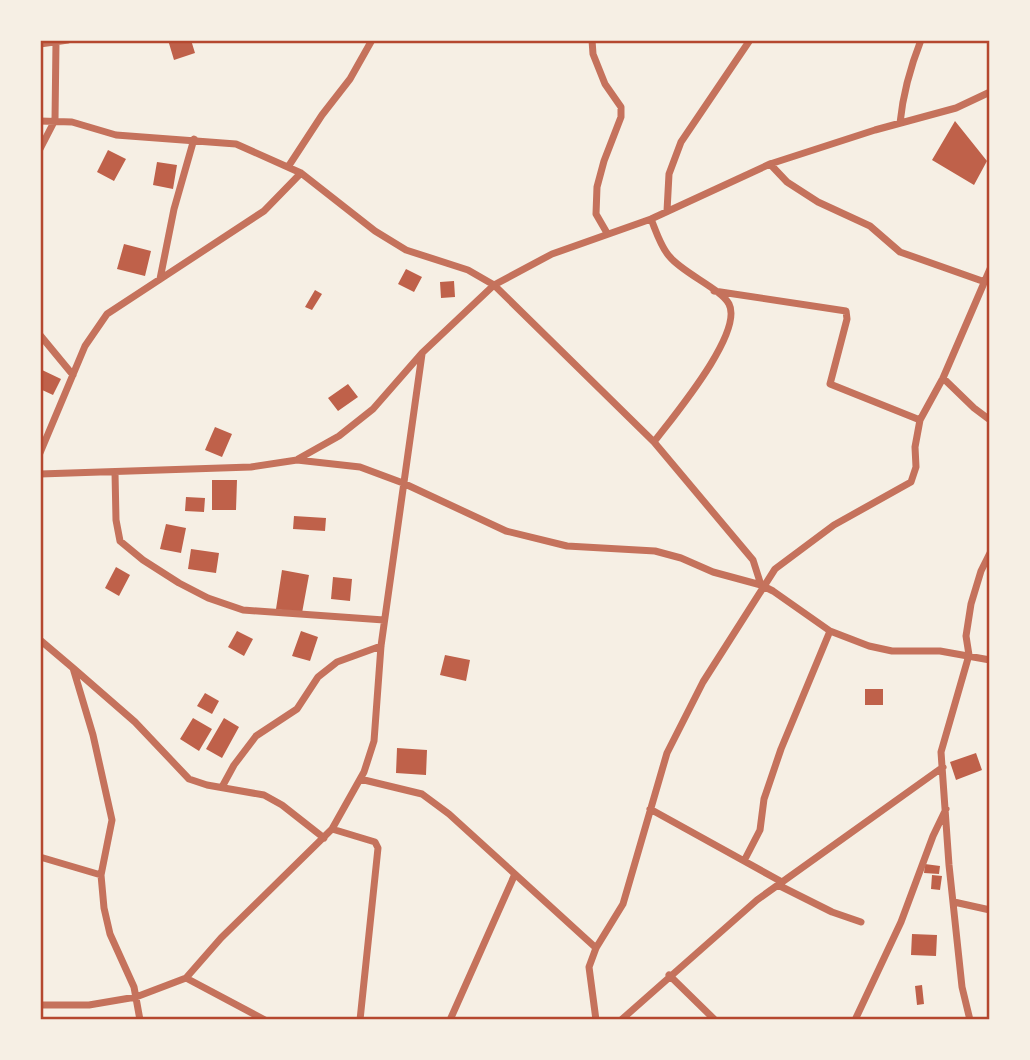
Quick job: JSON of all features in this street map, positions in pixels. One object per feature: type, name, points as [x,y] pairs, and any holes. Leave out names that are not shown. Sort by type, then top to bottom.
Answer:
[{"type":"street","points":[[40,44],[68,40]]},
{"type":"street","points":[[288,167],[322,115],[350,79],[372,40]]},
{"type":"street","points":[[592,40],[593,54],[605,84],[621,107],[621,117],[597,187],[596,214],[607,233]]},
{"type":"street","points":[[667,211],[669,174],[681,142],[750,40]]},
{"type":"street","points":[[900,123],[910,67],[921,40]]},
{"type":"street","points":[[40,149],[55,120],[56,42]]},
{"type":"street","points":[[297,460],[339,436],[373,409],[422,353],[494,285],[552,254],[651,219],[770,164],[956,108],[990,92]]},
{"type":"street","points":[[40,121],[72,122],[116,135],[236,144],[301,173],[375,230],[406,250],[468,270],[494,285],[654,442],[753,560],[762,586]]},
{"type":"street","points":[[160,279],[174,209],[194,139]]},
{"type":"street","points":[[770,164],[787,182],[818,202],[870,226],[900,252],[985,282]]},
{"type":"street","points":[[40,453],[85,346],[107,314],[264,211],[301,173]]},
{"type":"street","points":[[651,219],[668,256],[688,275],[714,290],[729,303],[732,318],[704,375],[654,442]]},
{"type":"street","points":[[596,1020],[589,967],[596,948],[623,904],[667,753],[703,682],[775,569],[834,525],[911,482],[916,467],[915,447],[920,420],[943,378],[990,270]]},
{"type":"street","points":[[714,290],[846,311],[847,319],[830,384],[920,420]]},
{"type":"street","points":[[40,335],[72,376]]},
{"type":"street","points":[[40,1005],[89,1005],[136,997],[186,978],[221,938],[332,829],[360,779],[374,741],[384,620],[422,353]]},
{"type":"street","points":[[943,378],[990,420]]},
{"type":"street","points":[[40,474],[251,467],[297,460],[360,467],[403,483],[506,531],[567,546],[655,551],[774,590],[830,631],[869,646],[892,651],[940,651],[990,660]]},
{"type":"street","points":[[115,472],[116,520],[120,541],[143,560],[179,583],[208,598],[243,610],[384,620]]},
{"type":"street","points":[[970,1020],[962,987],[949,865],[942,752],[968,655],[966,636],[971,604],[981,571],[990,553]]},
{"type":"street","points":[[744,861],[760,830],[764,799],[781,749],[830,631]]},
{"type":"street","points":[[40,640],[135,722],[189,779],[207,785],[264,795],[282,805],[324,838]]},
{"type":"street","points":[[222,787],[234,765],[256,736],[297,709],[318,677],[337,662],[381,646]]},
{"type":"street","points":[[73,668],[93,735],[112,820],[102,875],[104,908],[110,934],[136,997],[140,1020]]},
{"type":"street","points":[[621,1020],[757,900],[943,767]]},
{"type":"street","points":[[360,779],[422,794],[449,814],[596,948]]},
{"type":"street","points":[[855,1020],[901,922],[933,836],[947,808]]},
{"type":"street","points":[[650,809],[832,912],[861,922]]},
{"type":"street","points":[[332,829],[375,842],[378,848],[360,1020]]},
{"type":"street","points":[[40,857],[102,875]]},
{"type":"street","points":[[450,1020],[515,873]]},
{"type":"street","points":[[954,902],[990,910]]},
{"type":"street","points":[[669,975],[715,1020]]},
{"type":"street","points":[[186,978],[265,1020]]},
{"type":"building","points":[[168,40],[191,40],[195,53],[174,60]]},
{"type":"building","points":[[955,121],[987,161],[974,185],[932,160]]},
{"type":"building","points":[[108,150],[126,159],[114,181],[97,172]]},
{"type":"building","points":[[157,162],[177,165],[173,189],[153,185]]},
{"type":"building","points":[[124,244],[151,251],[145,276],[117,269]]},
{"type":"building","points":[[406,269],[422,277],[414,292],[398,284]]},
{"type":"building","points":[[454,281],[455,297],[441,298],[440,282]]},
{"type":"building","points":[[315,290],[322,294],[312,310],[305,307]]},
{"type":"building","points":[[40,369],[61,379],[53,395],[40,389]]},
{"type":"building","points":[[348,384],[358,397],[338,411],[328,398]]},
{"type":"building","points":[[215,427],[232,434],[222,457],[205,450]]},
{"type":"building","points":[[212,480],[237,480],[236,510],[212,510]]},
{"type":"building","points":[[186,497],[205,498],[204,512],[185,511]]},
{"type":"building","points":[[294,516],[326,518],[325,531],[293,529]]},
{"type":"building","points":[[166,524],[186,528],[181,553],[160,549]]},
{"type":"building","points":[[191,549],[219,553],[216,573],[188,569]]},
{"type":"building","points":[[116,567],[130,575],[119,596],[105,588]]},
{"type":"building","points":[[282,570],[309,575],[302,613],[276,609]]},
{"type":"building","points":[[333,577],[352,579],[350,601],[331,599]]},
{"type":"building","points":[[237,631],[253,639],[244,656],[228,647]]},
{"type":"building","points":[[301,631],[318,637],[310,661],[292,656]]},
{"type":"building","points":[[445,655],[470,660],[466,681],[440,675]]},
{"type":"building","points":[[865,689],[883,689],[883,705],[865,705]]},
{"type":"building","points":[[205,693],[219,701],[212,714],[197,706]]},
{"type":"building","points":[[193,718],[212,729],[199,751],[180,739]]},
{"type":"building","points":[[224,718],[239,727],[222,758],[206,749]]},
{"type":"building","points":[[397,748],[427,750],[426,775],[396,773]]},
{"type":"building","points":[[976,753],[982,770],[956,780],[950,762]]},
{"type":"building","points":[[925,864],[940,866],[939,874],[924,873]]},
{"type":"building","points":[[932,875],[942,876],[940,890],[931,889]]},
{"type":"building","points":[[912,934],[937,935],[936,956],[911,955]]},
{"type":"building","points":[[922,985],[924,1004],[917,1005],[915,986]]}]
